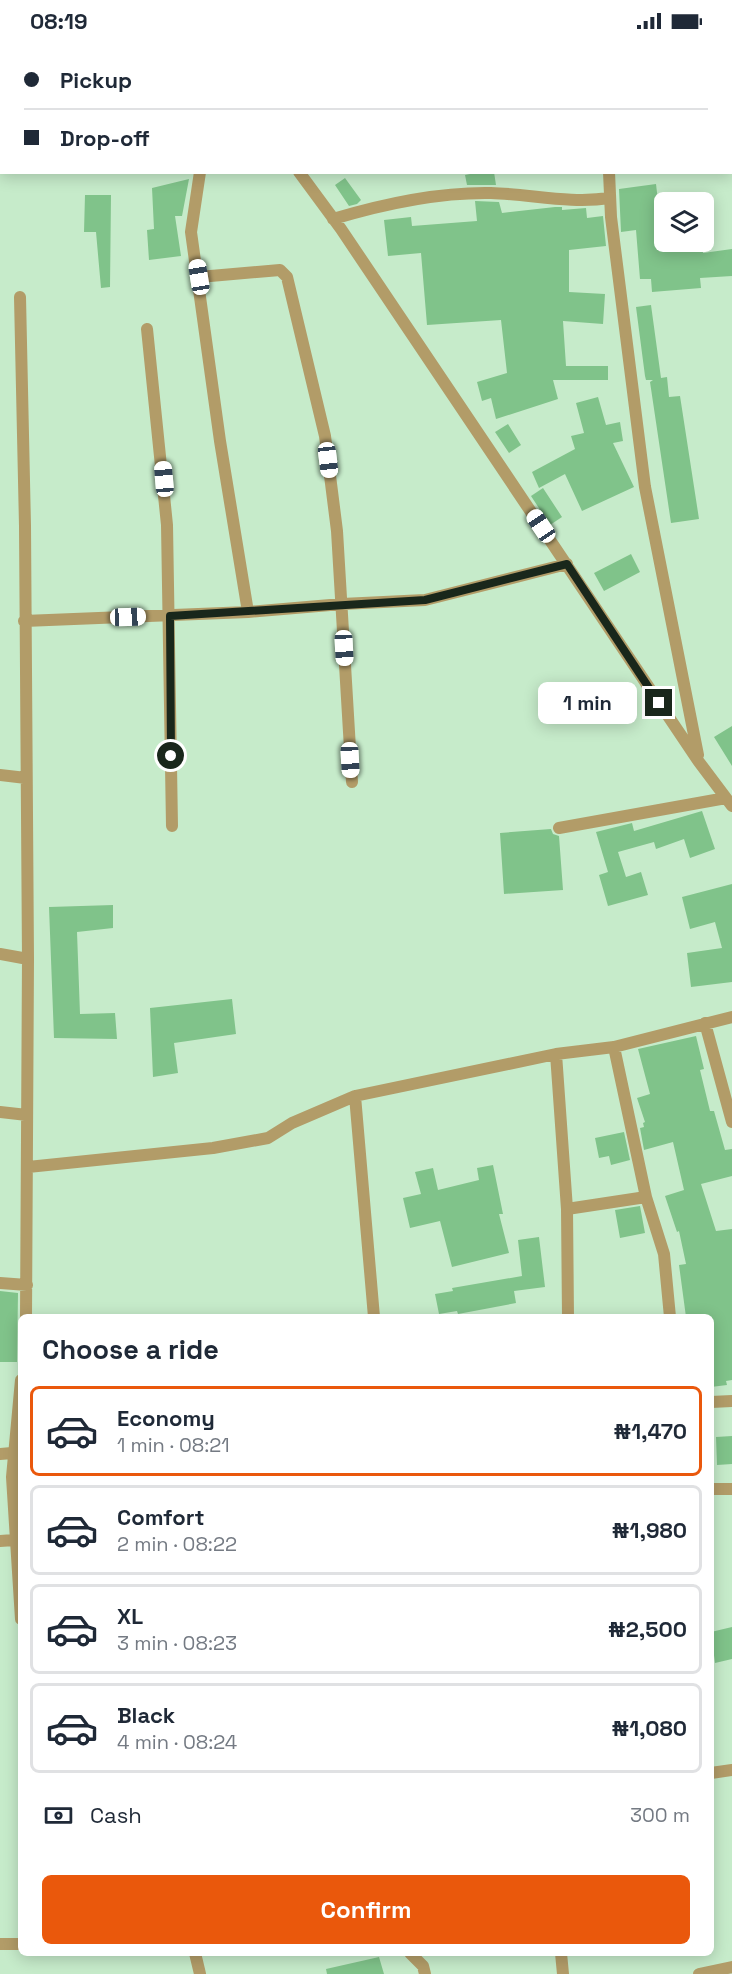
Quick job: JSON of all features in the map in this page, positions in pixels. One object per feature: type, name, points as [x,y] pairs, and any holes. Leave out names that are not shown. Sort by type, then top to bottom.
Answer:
[{"type":"street","points":[[200,174],[191,232],[220,441],[248,612]]},
{"type":"street","points":[[300,174],[567,564],[699,762],[729,802],[559,828]]},
{"type":"street","points":[[609,174],[610,198],[645,487],[699,762]]},
{"type":"street","points":[[333,219],[379,206],[489,193],[586,201],[610,198]]},
{"type":"street","points":[[199,277],[280,270],[287,278],[325,436],[337,531],[352,782]]},
{"type":"street","points":[[20,297],[25,526],[28,958],[26,1314]]},
{"type":"street","points":[[147,329],[167,525],[172,826]]},
{"type":"street","points":[[24,621],[248,612],[342,603],[425,600],[567,564]]},
{"type":"street","points":[[0,775],[26,778]]},
{"type":"street","points":[[0,954],[28,958]]},
{"type":"street","points":[[28,1167],[213,1148],[268,1138],[292,1123],[355,1096],[556,1054],[615,1047],[732,1017]]},
{"type":"street","points":[[705,1023],[732,1122]]},
{"type":"street","points":[[615,1047],[646,1197],[664,1254],[670,1314]]},
{"type":"street","points":[[556,1054],[567,1209],[568,1314]]},
{"type":"street","points":[[355,1096],[374,1314]]},
{"type":"street","points":[[0,1112],[27,1115]]},
{"type":"street","points":[[567,1209],[646,1197]]},
{"type":"street","points":[[0,1283],[27,1285]]},
{"type":"street","points":[[18,1395],[6,1453],[18,1585]]},
{"type":"street","points":[[714,1402],[732,1401]]},
{"type":"street","points":[[714,1489],[732,1489]]},
{"type":"street","points":[[0,1541],[14,1540]]},
{"type":"street","points":[[714,1773],[732,1770]]},
{"type":"street","points":[[0,1944],[18,1944]]},
{"type":"street","points":[[196,1956],[200,1974]]},
{"type":"street","points":[[413,1956],[423,1966],[425,1974]]},
{"type":"street","points":[[561,1956],[563,1974]]},
{"type":"street","points":[[699,1974],[732,1967]]},
{"type":"building","points":[[494,174],[496,185],[467,185],[465,175]]},
{"type":"building","points":[[345,178],[361,200],[357,204],[349,206],[335,185]]},
{"type":"building","points":[[189,179],[182,216],[175,216],[181,256],[149,260],[147,230],[154,229],[152,188]]},
{"type":"building","points":[[656,184],[654,252],[703,253],[732,249],[732,276],[700,278],[701,288],[652,292],[651,279],[640,279],[636,230],[621,232],[619,189]]},
{"type":"building","points":[[85,195],[111,195],[110,287],[101,288],[96,232],[84,232]]},
{"type":"building","points":[[475,201],[499,202],[502,213],[562,207],[562,210],[586,208],[587,218],[603,216],[606,246],[569,250],[569,292],[605,294],[603,324],[563,321],[566,366],[608,366],[608,380],[553,380],[558,399],[496,419],[491,398],[482,401],[477,382],[507,373],[501,320],[427,325],[421,253],[388,256],[384,220],[411,217],[412,226],[477,221]]},
{"type":"building","points":[[651,305],[661,378],[667,377],[669,397],[680,396],[699,519],[671,523],[650,382],[653,380],[646,380],[645,376],[636,307]]},
{"type":"building","points":[[598,397],[606,425],[620,422],[623,441],[613,443],[634,487],[582,511],[565,474],[539,488],[532,472],[575,449],[571,436],[584,433],[576,403]]},
{"type":"building","points":[[508,424],[521,445],[509,453],[495,432]]},
{"type":"building","points":[[543,488],[562,517],[550,525],[531,496]]},
{"type":"building","points":[[631,554],[640,572],[604,591],[594,573]]},
{"type":"building","points":[[732,726],[732,766],[714,737]]},
{"type":"building","points":[[702,811],[715,849],[690,858],[684,839],[656,849],[654,842],[618,852],[626,877],[641,872],[648,895],[608,906],[599,875],[608,872],[596,832],[632,823],[634,831]]},
{"type":"building","points":[[551,829],[553,834],[559,836],[563,890],[504,894],[500,833]]},
{"type":"building","points":[[732,884],[732,982],[691,987],[687,953],[722,948],[715,922],[690,929],[682,897]]},
{"type":"building","points":[[113,905],[113,928],[77,932],[80,1014],[115,1013],[117,1039],[54,1038],[49,907]]},
{"type":"building","points":[[232,999],[236,1034],[174,1043],[178,1073],[153,1077],[150,1008]]},
{"type":"building","points":[[696,1036],[704,1069],[700,1070],[710,1111],[714,1111],[725,1150],[732,1149],[732,1176],[701,1184],[716,1231],[732,1229],[732,1380],[726,1381],[727,1385],[714,1387],[714,1314],[686,1314],[679,1265],[686,1264],[679,1231],[677,1232],[665,1196],[684,1190],[673,1142],[644,1150],[640,1128],[644,1127],[645,1122],[637,1098],[650,1094],[638,1049]]},
{"type":"building","points":[[624,1132],[630,1160],[611,1165],[609,1156],[599,1158],[595,1138]]},
{"type":"building","points":[[493,1165],[503,1214],[499,1214],[509,1253],[452,1267],[440,1221],[410,1228],[403,1198],[421,1194],[415,1172],[433,1168],[438,1190],[479,1180],[477,1168]]},
{"type":"building","points":[[640,1206],[645,1233],[620,1238],[615,1210]]},
{"type":"building","points":[[539,1237],[545,1287],[514,1291],[516,1303],[458,1314],[457,1311],[439,1314],[435,1294],[453,1291],[452,1288],[522,1276],[518,1240]]},
{"type":"building","points":[[0,1291],[18,1293],[17,1362],[0,1362]]},
{"type":"building","points":[[732,1436],[732,1464],[717,1465],[716,1437]]},
{"type":"building","points":[[732,1627],[732,1659],[715,1663],[714,1631]]},
{"type":"building","points":[[379,1957],[384,1974],[327,1974],[326,1969]]},
{"type":"route","points":[[171,756],[170,616],[273,611],[342,603],[425,600],[492,581],[567,564],[659,703]]}]
